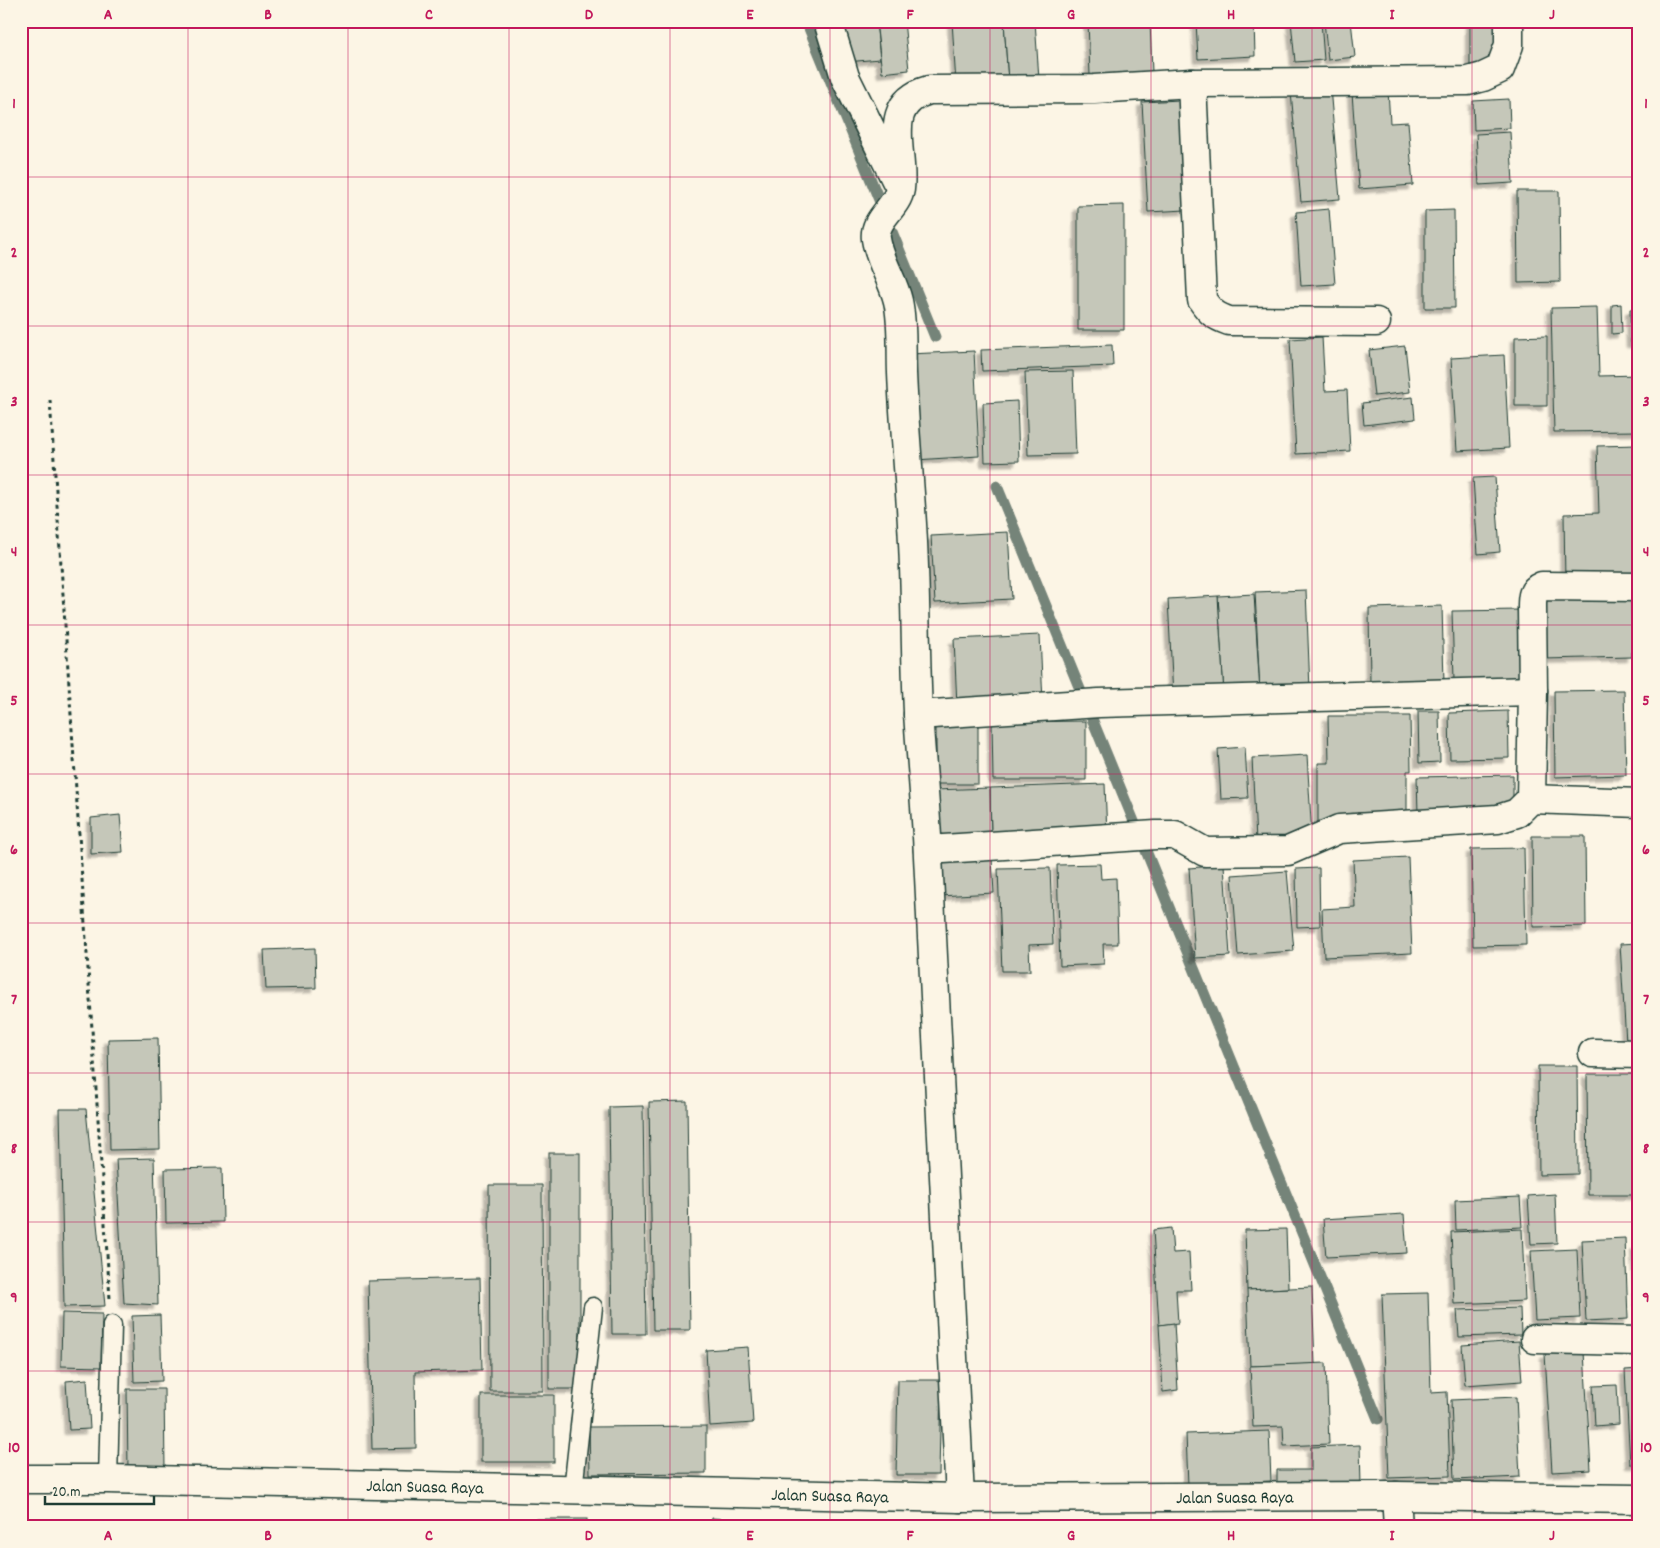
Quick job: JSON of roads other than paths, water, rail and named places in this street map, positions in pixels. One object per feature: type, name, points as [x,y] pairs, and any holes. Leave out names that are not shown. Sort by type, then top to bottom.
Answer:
[{"type":"street","points":[[828,21],[845,77],[891,204]]},
{"type":"street","points":[[960,1498],[928,850],[918,715],[912,527],[904,418],[900,312],[896,294],[875,234],[891,204],[899,113],[905,102],[916,93],[929,90],[1094,89],[1192,84],[1468,81],[1483,78],[1500,69],[1509,45],[1509,21]]},
{"type":"street","points":[[1192,84],[1202,300],[1209,310],[1216,317],[1229,321],[1376,322]]},
{"type":"street","points":[[928,850],[1175,835],[1205,852],[1288,851],[1339,829],[1508,817],[1517,813],[1530,799],[1533,691],[1532,596],[1534,591],[1542,586],[1639,587]]},
{"type":"street","points":[[918,715],[1099,703],[1533,691]]},
{"type":"street","points":[[1530,799],[1639,803]]},
{"type":"street","points":[[1593,1053],[1639,1054]]},
{"type":"street","points":[[1536,1339],[1639,1341]]},
{"type":"street","name":"Jalan Suasa Raya","points":[[21,1479],[108,1479],[960,1498],[1396,1496],[1639,1499]]},
{"type":"street","points":[[1396,1496],[1398,1527]]},
{"type":"lane","points":[[573,1490],[593,1307]]},
{"type":"lane","points":[[108,1479],[112,1325]]},
{"type":"waterway","points":[[806,21],[935,337]]},
{"type":"waterway","points":[[997,486],[1378,1419]]}]
